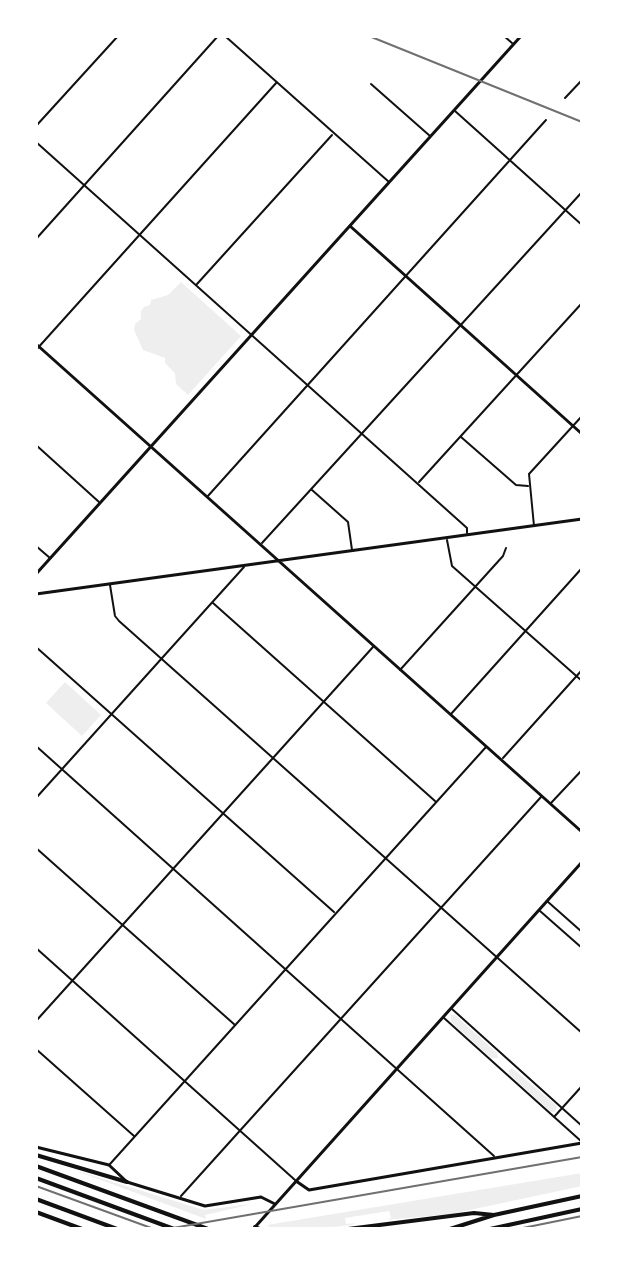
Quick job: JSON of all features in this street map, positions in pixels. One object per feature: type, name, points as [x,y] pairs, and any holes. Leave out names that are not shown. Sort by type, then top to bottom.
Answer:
[{"type":"highway","points":[[36,1155],[127,1182]]},
{"type":"highway","points":[[36,1166],[208,1229]]},
{"type":"highway","points":[[36,1178],[174,1229]]},
{"type":"highway","points":[[450,1229],[494,1215],[582,1196]]},
{"type":"highway","points":[[36,1199],[117,1229]]},
{"type":"highway","points":[[490,1229],[582,1209]]},
{"type":"highway","points":[[36,1212],[82,1229]]},
{"type":"highway","points":[[348,1229],[474,1213],[494,1215]]},
{"type":"main road","points":[[36,574],[521,36]]},
{"type":"main road","points":[[350,226],[582,434]]},
{"type":"main road","points":[[37,347],[582,832]]},
{"type":"main road","points":[[36,594],[582,519]]},
{"type":"main road","points":[[256,1228],[582,862]]},
{"type":"main road","points":[[296,1181],[309,1190],[582,1142]]},
{"type":"main road","points":[[36,1148],[109,1165],[127,1182],[205,1206],[261,1197],[275,1204]]},
{"type":"street","points":[[36,126],[118,36]]},
{"type":"street","points":[[36,239],[218,36]]},
{"type":"street","points":[[225,36],[389,182]]},
{"type":"street","points":[[504,36],[514,44]]},
{"type":"street","points":[[565,98],[582,80]]},
{"type":"street","points":[[37,347],[277,82]]},
{"type":"street","points":[[371,84],[431,136]]},
{"type":"street","points":[[454,111],[582,225]]},
{"type":"street","points":[[207,497],[546,120]]},
{"type":"street","points":[[196,285],[334,133]]},
{"type":"street","points":[[36,142],[467,528],[468,535]]},
{"type":"street","points":[[261,545],[582,192]]},
{"type":"street","points":[[417,484],[582,303]]},
{"type":"street","points":[[534,526],[529,474],[582,416]]},
{"type":"street","points":[[460,436],[516,485],[529,486]]},
{"type":"street","points":[[36,445],[100,503]]},
{"type":"street","points":[[311,489],[348,522],[352,550]]},
{"type":"street","points":[[447,538],[451,564],[582,681]]},
{"type":"street","points":[[36,546],[50,558]]},
{"type":"street","points":[[400,670],[503,556],[506,548]]},
{"type":"street","points":[[36,798],[246,564]]},
{"type":"street","points":[[450,715],[582,568]]},
{"type":"street","points":[[110,584],[117,618],[582,1033]]},
{"type":"street","points":[[212,603],[436,802]]},
{"type":"street","points":[[36,1021],[374,646]]},
{"type":"street","points":[[36,647],[335,914]]},
{"type":"street","points":[[501,760],[582,670]]},
{"type":"street","points":[[36,746],[495,1157]]},
{"type":"street","points":[[109,1165],[486,746]]},
{"type":"street","points":[[550,804],[582,770]]},
{"type":"street","points":[[179,1198],[542,796]]},
{"type":"street","points":[[36,848],[235,1025]]},
{"type":"street","points":[[547,901],[582,932]]},
{"type":"street","points":[[539,910],[582,948]]},
{"type":"street","points":[[36,948],[296,1181]]},
{"type":"street","points":[[451,1008],[582,1126]]},
{"type":"street","points":[[443,1017],[582,1142]]},
{"type":"street","points":[[36,1049],[135,1137]]},
{"type":"street","points":[[554,1117],[582,1086]]},
{"type":"shaded area","points":[[181,282],[241,336],[188,395],[176,384],[175,373],[165,363],[165,358],[143,350],[134,330],[144,307],[150,305],[151,300],[168,295]]},
{"type":"shaded area","points":[[65,682],[101,715],[82,736],[46,703]]},
{"type":"shaded area","points":[[451,1015],[455,1015],[497,1053],[498,1058],[491,1058],[451,1022]]},
{"type":"shaded area","points":[[512,1068],[557,1106],[555,1112],[551,1112],[510,1075],[508,1071]]},
{"type":"shaded area","points":[[74,1170],[204,1210],[252,1204],[205,1215],[206,1219]]},
{"type":"shaded area","points":[[582,1173],[582,1186],[451,1214],[386,1220],[391,1218],[389,1211],[345,1218],[346,1224],[356,1223],[351,1225],[315,1229],[271,1228],[267,1225]]},
{"type":"railway","points":[[369,36],[582,122]]},
{"type":"railway","points":[[167,1229],[582,1157]]},
{"type":"railway","points":[[36,1186],[154,1229]]},
{"type":"railway","points":[[518,1229],[582,1216]]}]
